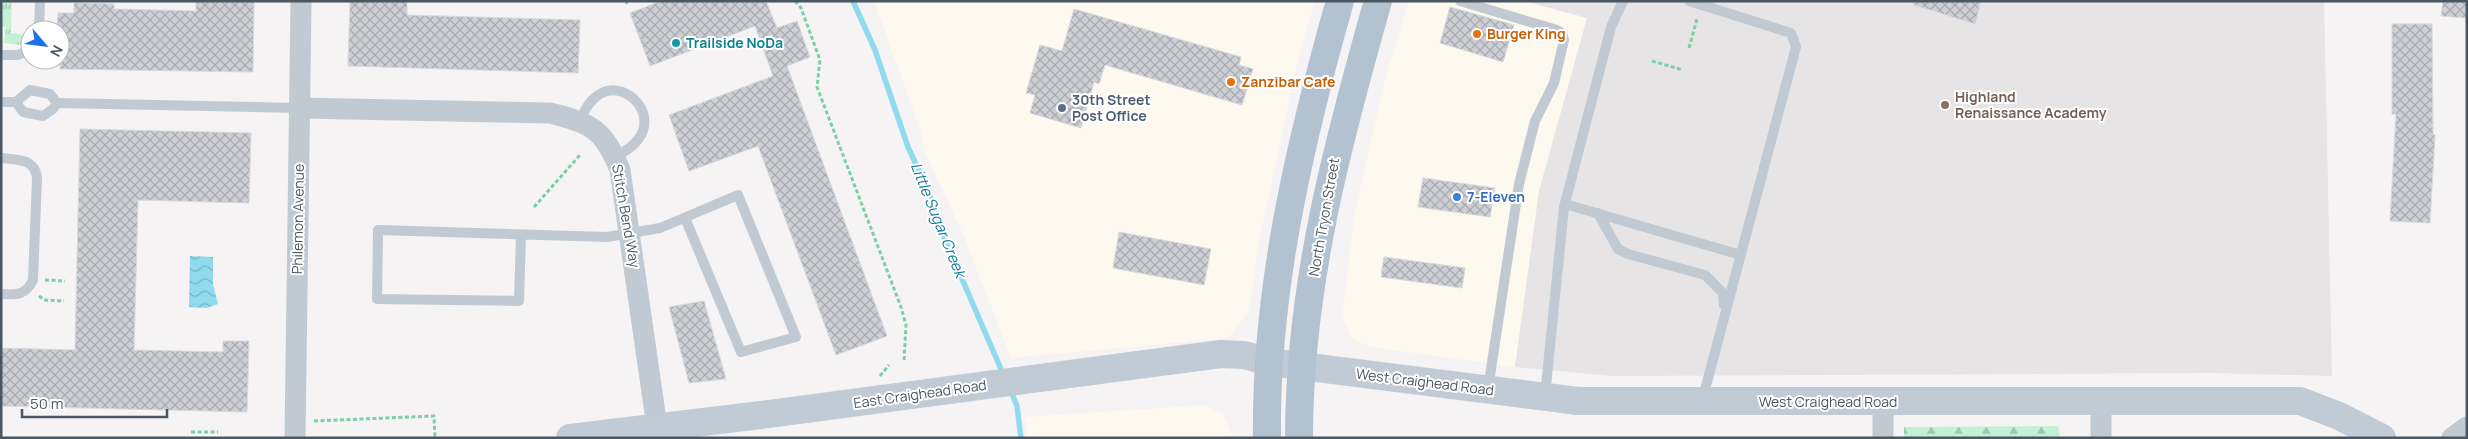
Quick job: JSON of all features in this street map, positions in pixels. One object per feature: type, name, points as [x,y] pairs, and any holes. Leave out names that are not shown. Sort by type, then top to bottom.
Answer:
[{"type":"main road","points":[[1268,438],[1269,362],[1281,260],[1300,156],[1340,1]]},
{"type":"main road","name":"North Tryon Street","points":[[1299,438],[1305,329],[1328,187],[1342,127],[1378,1]]},
{"type":"street","name":"Philemon Avenue","points":[[296,438],[301,1]]},
{"type":"street","name":"Stitch Bend Way","points":[[299,108],[550,113],[579,121],[595,128],[611,147],[620,170],[631,235],[656,427]]},
{"type":"street","name":"East Craighead Road","points":[[570,438],[1221,354],[1244,355],[1269,362]]},
{"type":"street","name":"West Craighead Road","points":[[1269,362],[1578,401],[2300,401],[2339,416],[2382,438]]},
{"type":"street","points":[[2101,400],[2101,438]]},
{"type":"street","points":[[1883,402],[1883,438]]},
{"type":"street","points":[[2452,438],[2467,427]]},
{"type":"lane","points":[[39,20],[40,1]]},
{"type":"lane","points":[[1460,1],[1557,30],[1562,34],[1564,46],[1554,82],[1540,107],[1518,184],[1487,390]]},
{"type":"lane","points":[[1545,397],[1565,204],[1611,27],[1623,1]]},
{"type":"lane","points":[[1689,1],[1791,33],[1796,47],[1702,402]]},
{"type":"lane","points":[[1,55],[20,54]]},
{"type":"lane","points":[[1,102],[16,102],[30,90],[50,94],[57,104]]},
{"type":"lane","points":[[579,121],[590,103],[603,93],[616,90],[630,95],[641,107],[645,121],[644,128],[642,134],[632,147],[615,158]]},
{"type":"lane","points":[[16,102],[23,112],[43,116],[57,104]]},
{"type":"lane","points":[[57,104],[299,108]]},
{"type":"lane","points":[[1,158],[23,160],[34,167],[36,172],[35,271],[29,288],[16,295],[1,294]]},
{"type":"lane","points":[[521,235],[519,300],[377,299],[378,230],[607,237],[631,235],[660,228],[738,195],[796,337],[741,352],[684,218]]},
{"type":"lane","points":[[1565,204],[1741,255]]},
{"type":"lane","points":[[1598,213],[1618,249],[1628,254],[1705,274],[1723,293],[1725,316]]},
{"type":"path","points":[[795,1],[801,8],[820,60],[816,87],[901,308],[906,325],[904,362]]},
{"type":"path","points":[[1689,48],[1701,5]]},
{"type":"path","points":[[1652,61],[1683,70]]},
{"type":"path","points":[[534,207],[580,154]]},
{"type":"path","points":[[29,288],[44,300],[64,301]]},
{"type":"path","points":[[878,379],[889,365]]},
{"type":"path","points":[[321,420],[434,416],[435,438]]},
{"type":"path","points":[[191,432],[218,432]]},
{"type":"shaded area","points":[[874,1],[1315,1],[1299,56],[1260,237],[1249,311],[1228,338],[1011,358],[963,234],[924,150],[921,132]]},
{"type":"shaded area","points":[[1409,1],[1524,1],[1587,18],[1539,191],[1515,367],[1370,347],[1352,338],[1342,319],[1354,216],[1385,79]]},
{"type":"shaded area","name":"Highland Renaissance Academy","points":[[1524,1],[2324,1],[2332,376],[2211,373],[1612,376],[1515,367],[1539,191],[1587,18]]},
{"type":"shaded area","points":[[1205,405],[1224,415],[1233,438],[1027,438],[1025,417]]},
{"type":"green space","points":[[1,1],[12,1],[11,33],[20,34],[20,45],[4,43],[6,27],[1,27]]},
{"type":"green space","points":[[2058,426],[2060,438],[1904,438],[1904,427]]},
{"type":"water","points":[[190,256],[213,257],[213,284],[218,304],[207,308],[189,307]]},
{"type":"building","points":[[196,1],[254,1],[253,72],[70,69],[70,20],[58,20],[58,13],[74,13],[74,3],[114,4],[114,9],[196,11]]},
{"type":"building","points":[[350,1],[407,1],[407,15],[580,20],[578,73],[348,66]]},
{"type":"building","points":[[661,1],[766,1],[777,28],[797,21],[810,57],[787,66],[887,336],[836,355],[758,146],[689,171],[669,115],[773,76],[755,26],[650,66],[630,13]]},
{"type":"building","points":[[1914,1],[1981,1],[1975,24],[1914,5]]},
{"type":"building","points":[[2443,1],[2467,1],[2467,18],[2441,16]]},
{"type":"building","name":"Burger King","points":[[1450,7],[1514,25],[1503,62],[1440,43]]},
{"type":"building","points":[[1074,9],[1241,57],[1239,65],[1253,69],[1242,105],[1105,65],[1099,84],[1094,82],[1081,128],[1030,113],[1035,95],[1026,93],[1040,45],[1062,51]]},
{"type":"building","points":[[2392,24],[2432,24],[2433,134],[2435,135],[2430,223],[2390,221],[2396,114],[2392,114]]},
{"type":"building","points":[[80,129],[251,133],[249,203],[138,200],[134,350],[223,352],[223,341],[249,341],[247,412],[1,406],[1,348],[75,350]]},
{"type":"building","name":"7-Eleven","points":[[1423,178],[1495,188],[1490,217],[1418,207]]},
{"type":"building","points":[[1119,232],[1211,249],[1204,285],[1113,268]]},
{"type":"building","points":[[1384,257],[1465,268],[1462,288],[1381,277]]},
{"type":"building","points":[[704,301],[726,379],[689,383],[669,307]]},
{"type":"waterway","name":"Little Sugar Creek","points":[[853,1],[875,50],[908,147],[927,188],[946,242],[1004,376]]},
{"type":"waterway","name":"Little Sugar Creek","points":[[1010,389],[1017,406],[1021,438]]},
{"type":"place","name":"Burger King","points":[[1477,34]]},
{"type":"place","name":"Trailside NoDa","points":[[676,43]]},
{"type":"place","name":"Zanzibar Cafe","points":[[1231,82]]},
{"type":"place","name":"Highland Renaissance Academy","points":[[1945,105]]},
{"type":"place","name":"30th Street Post Office","points":[[1062,108]]},
{"type":"place","name":"7-Eleven","points":[[1457,197]]}]
